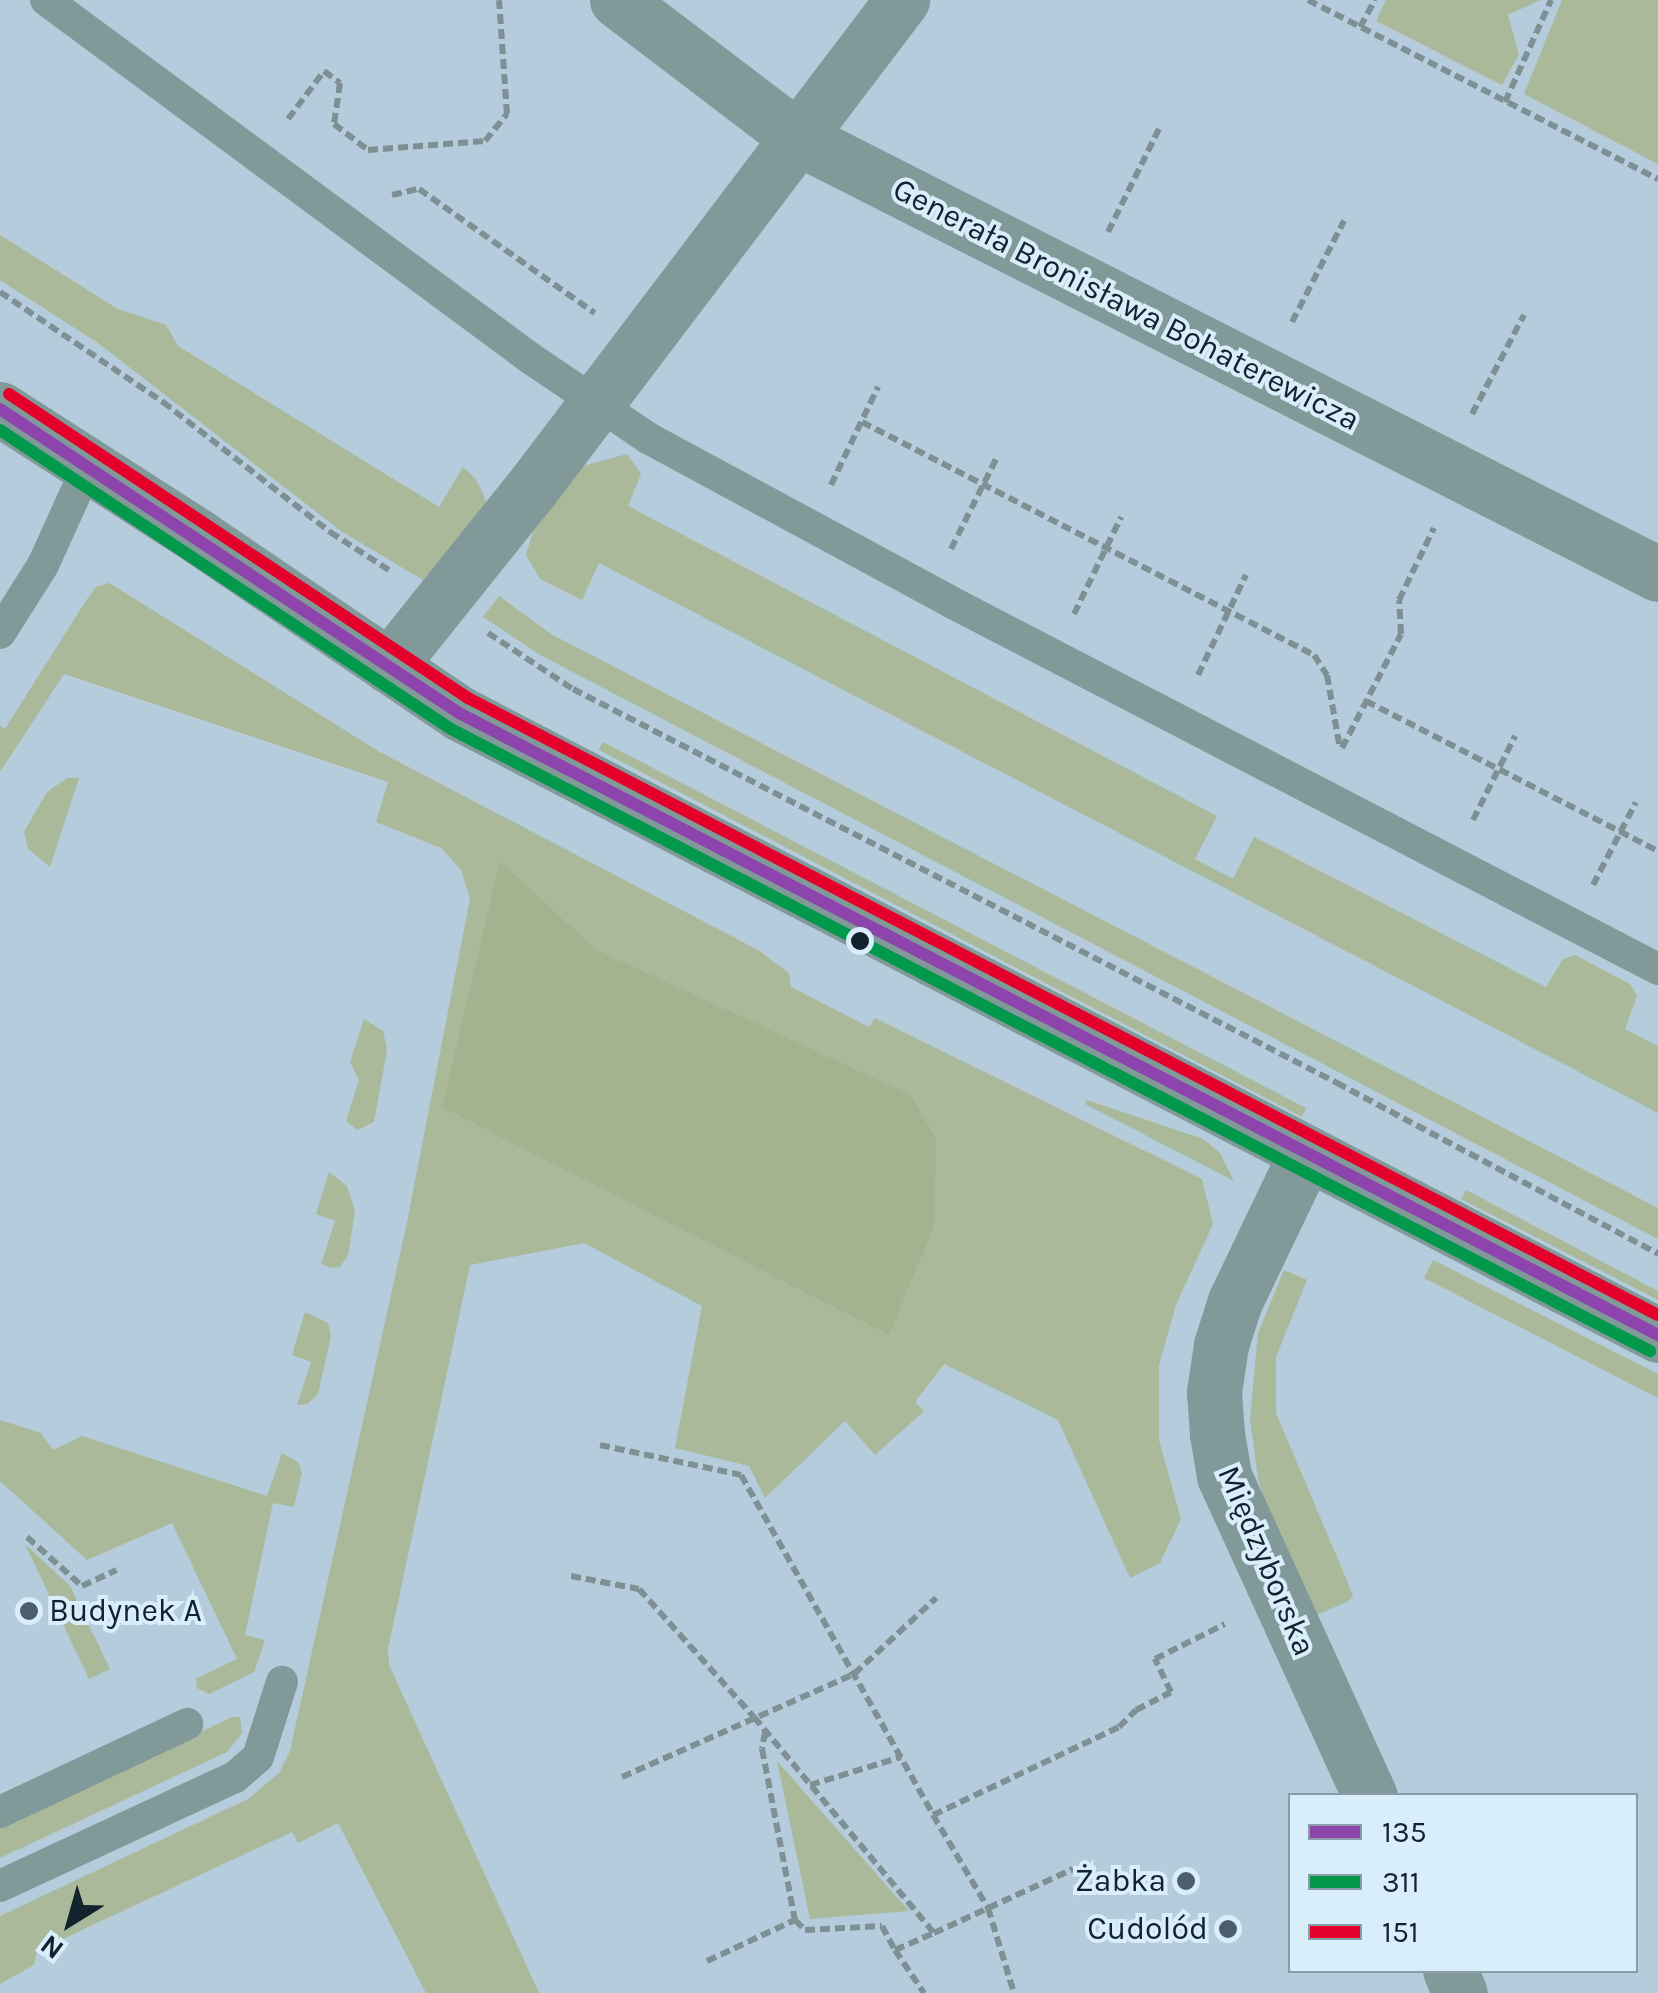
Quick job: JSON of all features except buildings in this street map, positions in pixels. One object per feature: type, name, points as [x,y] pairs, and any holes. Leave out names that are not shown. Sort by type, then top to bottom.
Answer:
[{"type":"street","name":"Generała Bronisława Bohaterewicza","points":[[617,0],[798,138],[1658,574]]},
{"type":"street","points":[[390,666],[596,404],[902,0]]},
{"type":"street","points":[[0,410],[458,713],[1658,1335]]},
{"type":"street","name":"Międzyborska","points":[[1306,1154],[1230,1316],[1214,1392],[1217,1434],[1224,1476],[1369,1793]]},
{"type":"lane","points":[[46,0],[596,404],[648,438],[918,584],[1658,969]]},
{"type":"lane","points":[[0,633],[43,565],[88,466]]},
{"type":"lane","points":[[0,1886],[235,1777],[258,1757],[282,1682]]},
{"type":"lane","points":[[0,1812],[187,1724]]},
{"type":"path","points":[[288,118],[324,71],[340,84],[334,124],[368,150],[485,142],[507,114],[500,0]]},
{"type":"path","points":[[1308,0],[1658,180]]},
{"type":"path","points":[[1360,27],[1375,0]]},
{"type":"path","points":[[1506,102],[1550,0]]},
{"type":"path","points":[[1100,247],[1160,128]]},
{"type":"path","points":[[1291,324],[1344,221]]},
{"type":"path","points":[[0,292],[162,402],[330,532],[574,689],[1337,1082],[1658,1254]]},
{"type":"path","points":[[1471,416],[1524,315]]},
{"type":"path","points":[[838,471],[878,387]]},
{"type":"path","points":[[862,422],[1314,655],[1327,676],[1340,751],[1401,634],[1399,600],[1442,512]]},
{"type":"path","points":[[958,534],[998,454]]},
{"type":"path","points":[[1082,598],[1121,516]]},
{"type":"path","points":[[1207,655],[1246,575]]},
{"type":"path","points":[[1366,701],[1658,851]]},
{"type":"path","points":[[1476,814],[1515,736]]},
{"type":"path","points":[[1598,874],[1636,802]]},
{"type":"path","points":[[600,1445],[741,1475],[988,1908],[1014,1993]]},
{"type":"path","points":[[27,1537],[82,1586],[118,1570]]},
{"type":"path","points":[[571,1576],[639,1589],[754,1717],[934,1933]]},
{"type":"path","points":[[622,1777],[854,1674],[936,1598]]},
{"type":"path","points":[[932,1815],[1119,1727],[1136,1710],[1171,1692],[1155,1659],[1225,1624]]},
{"type":"path","points":[[765,1732],[762,1749],[795,1920],[805,1930],[882,1926],[924,1993]]},
{"type":"path","points":[[810,1785],[901,1757]]},
{"type":"path","points":[[895,1950],[1073,1869]]},
{"type":"path","points":[[707,1961],[795,1920]]},
{"type":"green space","points":[[1386,0],[1540,0],[1508,15],[1519,54],[1502,85],[1376,21]]},
{"type":"green space","points":[[1562,0],[1658,0],[1658,164],[1524,94]]},
{"type":"green space","points":[[0,235],[118,309],[166,325],[178,346],[439,507],[463,467],[476,479],[486,501],[483,521],[423,580],[341,531],[98,343],[0,280]]},
{"type":"green space","points":[[627,454],[641,474],[628,506],[1217,816],[1195,859],[1233,879],[1254,837],[1546,987],[1563,959],[1575,955],[1630,984],[1637,996],[1625,1029],[1658,1046],[1658,1113],[599,563],[582,600],[540,579],[526,555],[533,532],[579,467]]},
{"type":"green space","points":[[109,583],[378,751],[758,950],[789,973],[791,987],[869,1027],[875,1018],[1202,1179],[1213,1224],[1176,1305],[1159,1365],[1159,1440],[1181,1519],[1160,1563],[1130,1578],[1058,1420],[944,1364],[915,1402],[924,1411],[875,1455],[845,1421],[765,1498],[749,1466],[675,1448],[702,1306],[584,1243],[470,1265],[388,1649],[389,1665],[539,1993],[426,1993],[338,1823],[298,1843],[292,1832],[37,1951],[34,1965],[0,1984],[0,1916],[248,1799],[279,1773],[290,1751],[406,1227],[470,899],[461,870],[441,848],[376,822],[388,782],[64,674],[0,772],[0,726],[5,729],[96,587]],"holes":[[[501,862],[597,950],[739,1018],[934,1227],[889,1334]]]},
{"type":"green space","points":[[499,596],[551,634],[1658,1208],[1658,1239],[542,656],[483,617]]},
{"type":"green space","points":[[603,742],[1306,1108],[1302,1117],[599,750]]},
{"type":"green space","points":[[67,778],[79,778],[50,867],[28,849],[24,832],[47,792]]},
{"type":"green space","points":[[500,861],[597,950],[911,1095],[936,1139],[934,1227],[889,1335],[442,1107]]},
{"type":"green space","points":[[364,1019],[383,1031],[387,1050],[374,1122],[357,1130],[346,1121],[359,1080],[350,1062]]},
{"type":"green space","points":[[1087,1100],[1203,1139],[1220,1153],[1234,1181],[1085,1104]]},
{"type":"green space","points":[[329,1172],[347,1186],[355,1211],[348,1256],[340,1267],[331,1268],[321,1264],[335,1221],[316,1214]]},
{"type":"green space","points":[[1466,1190],[1658,1291],[1658,1300],[1461,1199]]},
{"type":"green space","points":[[1433,1260],[1658,1374],[1658,1398],[1424,1278]]},
{"type":"green space","points":[[1284,1270],[1307,1280],[1276,1357],[1276,1413],[1353,1595],[1349,1601],[1316,1615],[1269,1515],[1258,1478],[1250,1419],[1258,1333]]},
{"type":"green space","points":[[305,1312],[328,1323],[331,1336],[318,1394],[307,1404],[297,1405],[311,1362],[292,1355]]},
{"type":"green space","points":[[0,1420],[41,1433],[53,1450],[82,1436],[267,1496],[282,1453],[298,1462],[302,1472],[294,1507],[273,1503],[245,1635],[265,1640],[254,1672],[209,1694],[197,1688],[196,1679],[237,1659],[172,1523],[87,1560],[0,1481]]},
{"type":"green space","points":[[25,1544],[70,1586],[110,1669],[89,1679]]},
{"type":"green space","points":[[232,1717],[240,1717],[242,1733],[227,1752],[0,1858],[0,1827]]},
{"type":"green space","points":[[777,1761],[909,1911],[810,1919]]},
{"type":"transit line","name":"151","points":[[9,394],[468,698],[1658,1315]]},
{"type":"transit line","name":"135","points":[[0,409],[459,713],[1658,1335]]},
{"type":"transit line","name":"311","points":[[0,430],[451,729],[1650,1351]]},
{"type":"place","name":"Budynek A","points":[[29,1611]]},
{"type":"place","name":"Żabka","points":[[1186,1881]]},
{"type":"place","name":"Cudolód","points":[[1228,1929]]}]
